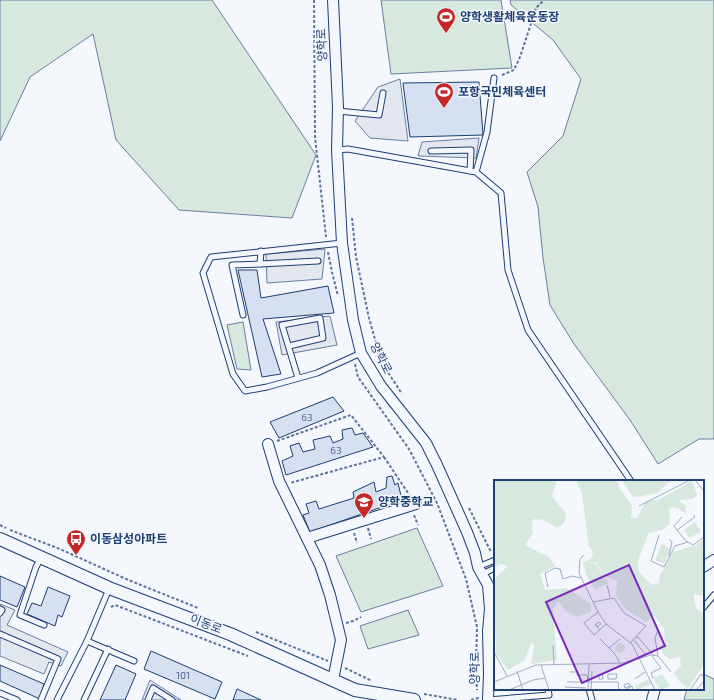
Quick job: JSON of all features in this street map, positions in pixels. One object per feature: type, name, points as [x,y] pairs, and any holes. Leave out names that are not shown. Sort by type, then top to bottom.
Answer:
[{"type":"street","name":"양학로","points":[[333,0],[338,110],[337,150],[342,243],[357,355],[426,443],[467,532],[480,570],[488,585],[490,609],[488,631],[488,700]]},
{"type":"street","points":[[268,444],[281,485],[320,565],[330,595],[341,640],[333,680]]},
{"type":"street","points":[[307,538],[416,504]]},
{"type":"street","name":"이동로","points":[[0,539],[109,588],[230,634],[355,690],[414,700]]},
{"type":"street","points":[[704,566],[714,560]]},
{"type":"street","points":[[652,700],[655,690]]},
{"type":"lane","points":[[476,172],[487,132],[494,78]]},
{"type":"lane","points":[[338,110],[379,115],[383,94]]},
{"type":"lane","points":[[337,150],[348,149],[470,170],[476,172],[500,192],[508,270],[528,330],[630,480]]},
{"type":"lane","points":[[431,151],[471,150],[470,170]]},
{"type":"lane","points":[[342,243],[211,257],[203,273],[233,374],[245,391],[267,387],[317,373],[357,355]]},
{"type":"lane","points":[[260,264],[261,251]]},
{"type":"lane","points":[[243,315],[232,265],[318,262]]},
{"type":"lane","points":[[289,346],[323,338],[320,318],[282,325],[298,378]]},
{"type":"lane","points":[[41,557],[36,567],[20,615],[44,625]]},
{"type":"lane","points":[[480,570],[494,561]]},
{"type":"lane","points":[[480,570],[494,568]]},
{"type":"lane","points":[[57,700],[87,642],[109,588]]},
{"type":"lane","points":[[704,607],[714,595]]},
{"type":"lane","points":[[0,609],[2,610],[0,613]]},
{"type":"lane","points":[[0,634],[58,659],[41,700]]},
{"type":"lane","points":[[87,642],[108,649],[134,661]]},
{"type":"lane","points":[[84,700],[108,649]]},
{"type":"lane","points":[[148,700],[153,688],[172,700]]},
{"type":"lane","points":[[488,700],[549,695],[548,690]]},
{"type":"lane","points":[[589,690],[592,700]]},
{"type":"lane","points":[[0,693],[17,700]]},
{"type":"path","points":[[314,0],[315,137],[327,244],[339,299]]},
{"type":"path","points":[[494,78],[514,70],[520,57],[536,8],[544,0]]},
{"type":"path","points":[[352,211],[356,257],[369,318],[378,351],[382,363],[403,396]]},
{"type":"path","points":[[357,355],[358,377],[409,449],[438,503],[466,579],[476,627],[476,674],[478,698],[471,700]]},
{"type":"path","points":[[268,444],[351,415],[384,458],[416,504]]},
{"type":"path","points":[[281,485],[384,458]]},
{"type":"path","points":[[466,504],[491,552]]},
{"type":"path","points":[[0,525],[198,608]]},
{"type":"path","points":[[115,605],[255,658]]},
{"type":"path","points":[[338,626],[361,617]]},
{"type":"path","points":[[256,632],[360,675]]},
{"type":"shaded area","points":[[0,0],[212,0],[316,155],[292,218],[179,210],[116,140],[93,34],[30,77],[0,141]]},
{"type":"shaded area","name":"양학생활체육운동장","points":[[381,0],[501,0],[512,68],[391,74]]},
{"type":"shaded area","points":[[510,0],[714,0],[714,439],[699,439],[658,464],[630,420],[574,344],[550,305],[543,258],[538,207],[527,172],[563,136],[581,79],[553,40],[511,5]]},
{"type":"shaded area","points":[[400,79],[408,141],[370,138],[355,121],[378,87]]},
{"type":"shaded area","points":[[479,138],[476,158],[418,156],[422,142]]},
{"type":"shaded area","points":[[325,249],[322,279],[267,283],[266,254]]},
{"type":"shaded area","points":[[330,316],[337,345],[282,355],[276,322]]},
{"type":"shaded area","points":[[243,322],[251,370],[237,369],[227,325]]},
{"type":"shaded area","points":[[417,528],[443,586],[361,612],[336,556]]},
{"type":"shaded area","points":[[0,604],[15,610],[7,625],[68,652],[61,666],[49,662],[44,674],[0,656]]},
{"type":"shaded area","points":[[408,610],[419,635],[368,649],[360,626]]},
{"type":"shaded area","points":[[704,674],[714,679],[714,700],[684,700],[687,690],[704,690]]},
{"type":"shaded area","points":[[150,680],[181,700],[142,700]]},
{"type":"building","name":"포항국민체육센터","points":[[479,82],[483,135],[410,137],[403,83]]},
{"type":"building","points":[[238,270],[257,270],[261,298],[328,286],[334,313],[263,319],[281,374],[262,377]]},
{"type":"building","points":[[333,397],[344,411],[279,438],[270,422]]},
{"type":"building","points":[[352,428],[355,435],[363,433],[373,447],[286,475],[282,461],[293,456],[290,446],[299,443],[303,452],[315,449],[313,440],[330,436],[333,443],[343,439],[342,430]]},
{"type":"building","points":[[392,476],[395,485],[398,483],[402,500],[310,532],[303,515],[309,513],[306,504],[316,501],[319,509],[354,498],[353,492],[374,482],[376,492],[386,488],[387,477]]},
{"type":"building","points":[[0,576],[25,587],[17,607],[0,600]]},
{"type":"building","points":[[48,587],[70,596],[62,617],[58,615],[55,626],[27,614],[32,603],[41,606]]},
{"type":"building","points":[[151,651],[222,682],[215,699],[144,669]]},
{"type":"building","points":[[0,665],[44,684],[40,699],[0,681]]},
{"type":"building","points":[[116,665],[136,674],[125,700],[100,700]]},
{"type":"building","points":[[237,689],[261,700],[233,700]]},
{"type":"place","name":"양학생활체육운동장","points":[[446,34]]},
{"type":"place","name":"포항국민체육센터","points":[[444,109]]},
{"type":"place","name":"양학중학교","points":[[364,519]]},
{"type":"place","name":"이동삼성아파트","points":[[76,556]]}]
